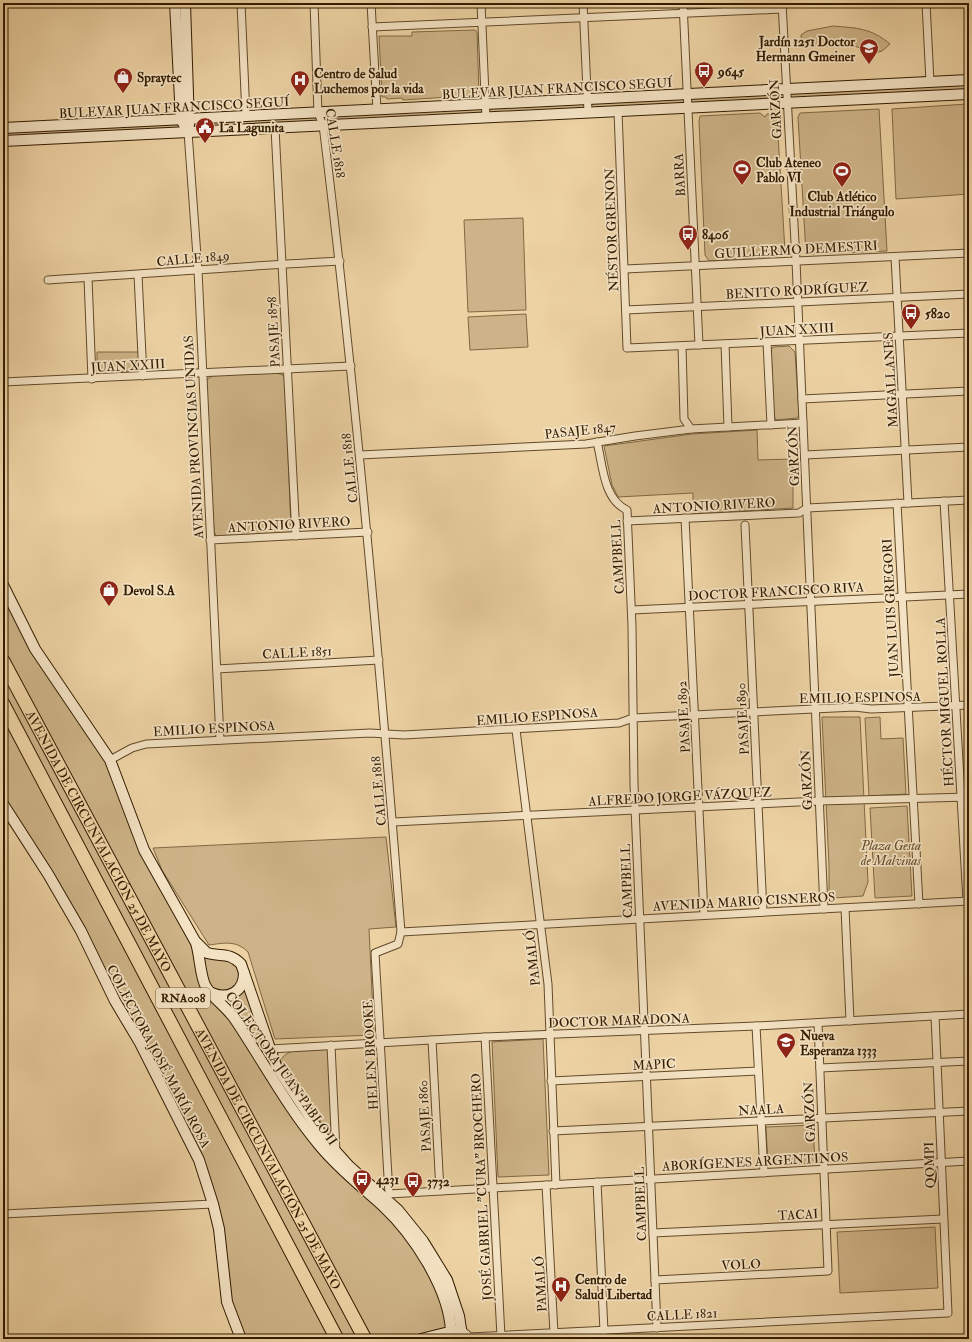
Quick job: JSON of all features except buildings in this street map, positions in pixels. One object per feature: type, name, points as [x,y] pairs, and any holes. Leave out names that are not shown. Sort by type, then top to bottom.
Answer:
[{"type":"highway","name":"AVENIDA DE CIRCUNVALACIÓN 25 DE MAYO","points":[[3,661],[364,1337]]},
{"type":"highway","name":"AVENIDA DE CIRCUNVALACIÓN 25 DE MAYO","points":[[3,704],[337,1339]]},
{"type":"main road","name":"AVENIDA PROVINCIAS UNIDAS","points":[[175,3],[188,132]]},
{"type":"main road","name":"AVENIDA PROVINCIAS UNIDAS","points":[[185,3],[186,119]]},
{"type":"main road","name":"BULEVAR JUAN FRANCISCO SEGUÍ","points":[[3,128],[969,80]]},
{"type":"main road","name":"BULEVAR JUAN FRANCISCO SEGUÍ","points":[[3,141],[969,94]]},
{"type":"main road","name":"COLECTORA JUAN PABLO II","points":[[3,585],[35,649],[110,760],[144,850],[196,941],[201,949],[208,953],[227,955],[235,958],[241,964],[276,1066],[314,1126],[349,1166],[384,1197],[397,1221],[423,1257],[445,1299],[450,1317],[456,1330]]},
{"type":"main road","name":"COLECTORA JOSÉ MARÍA ROSA","points":[[3,804],[48,874],[81,931],[115,1001],[140,1043],[191,1143],[213,1204],[219,1229],[228,1302],[241,1339]]},
{"type":"main road","name":"COLECTORA JUAN PABLO II","points":[[196,941],[203,973],[203,980],[206,988],[234,1019],[307,1131],[344,1173],[384,1197]]},
{"type":"main road","points":[[203,973],[208,961],[219,955]]},
{"type":"main road","name":"COLECTORA JUAN PABLO II","points":[[212,993],[219,996],[228,996],[235,993],[241,987],[244,980],[244,971]]},
{"type":"main road","points":[[421,1339],[456,1330]]},
{"type":"street","points":[[241,3],[246,116]]},
{"type":"street","name":"CALLE 1818","points":[[314,3],[318,112],[323,125],[340,261],[368,532],[401,932]]},
{"type":"street","points":[[371,3],[377,110]]},
{"type":"street","points":[[481,3],[486,118]]},
{"type":"street","points":[[583,3],[588,112]]},
{"type":"street","name":"BARRA","points":[[683,3],[699,345]]},
{"type":"street","points":[[926,3],[930,82]]},
{"type":"street","points":[[372,27],[684,13],[782,6]]},
{"type":"street","name":"GARZÓN","points":[[782,6],[800,340],[824,909]]},
{"type":"street","name":"NÉSTOR GRENON","points":[[618,111],[627,348]]},
{"type":"street","name":"PASAJE 1878","points":[[275,128],[296,536]]},
{"type":"street","name":"AVENIDA PROVINCIAS UNIDAS","points":[[188,132],[198,270],[220,740]]},
{"type":"street","name":"GUILLERMO DEMESTRI","points":[[624,269],[969,253]]},
{"type":"street","name":"MAGALLANES","points":[[896,257],[908,503]]},
{"type":"street","name":"CALLE 1849","points":[[48,280],[340,261]]},
{"type":"street","points":[[138,275],[143,376]]},
{"type":"street","points":[[88,278],[92,379]]},
{"type":"street","name":"BENITO RODRÍGUEZ","points":[[626,310],[969,294]]},
{"type":"street","name":"JUAN XXIII","points":[[627,348],[969,333]]},
{"type":"street","points":[[767,342],[771,425]]},
{"type":"street","points":[[725,344],[728,427]]},
{"type":"street","points":[[682,346],[684,419],[692,429]]},
{"type":"street","name":"JUAN XXIII","points":[[3,382],[351,366]]},
{"type":"street","points":[[802,399],[969,391]]},
{"type":"street","name":"PASAJE 1847","points":[[360,455],[586,444],[692,429],[803,423]]},
{"type":"street","name":"CAMPBELL","points":[[597,442],[609,491],[618,506],[627,510],[632,610],[635,810],[657,1328]]},
{"type":"street","points":[[804,455],[969,447]]},
{"type":"street","name":"ANTONIO RIVERO","points":[[627,521],[798,513],[807,508],[969,500]]},
{"type":"street","name":"HÉCTOR MIGUEL ROLLA","points":[[944,501],[956,706],[965,797],[968,901]]},
{"type":"street","name":"JUAN LUIS GREGORI","points":[[896,504],[919,904]]},
{"type":"street","name":"PASAJE 1892","points":[[685,518],[704,915]]},
{"type":"street","name":"PASAJE 1890","points":[[745,525],[763,912]]},
{"type":"street","name":"ANTONIO RIVERO","points":[[210,540],[368,532]]},
{"type":"street","name":"DOCTOR FRANCISCO RIVA","points":[[632,610],[969,594]]},
{"type":"street","name":"CALLE 1851","points":[[217,669],[379,660]]},
{"type":"street","name":"EMILIO ESPINOSA","points":[[110,760],[132,748],[146,744],[370,733],[404,736],[619,723],[633,718],[855,707],[871,709],[969,705]]},
{"type":"street","name":"PAMALÓ","points":[[516,730],[548,984],[548,1035],[556,1185]]},
{"type":"street","name":"ALFREDO JORGE VÁZQUEZ","points":[[393,822],[819,801],[913,800],[965,797]]},
{"type":"street","name":"AVENIDA MARIO CISNEROS","points":[[401,932],[968,901]]},
{"type":"street","points":[[845,908],[850,1020]]},
{"type":"street","name":"HELEN BROOKE","points":[[384,1197],[382,1042],[375,953],[398,944],[401,932]]},
{"type":"street","name":"DOCTOR MARADONA","points":[[270,1049],[486,1037],[818,1023],[969,1014]]},
{"type":"street","name":"QOMPI","points":[[935,1016],[948,1313]]},
{"type":"street","name":"GARZÓN","points":[[818,1023],[828,1272]]},
{"type":"street","points":[[756,1026],[764,1173]]},
{"type":"street","name":"JOSÉ GABRIEL \"CURA\" BROCHERO","points":[[486,1037],[501,1336]]},
{"type":"street","name":"PASAJE 1860","points":[[432,1040],[440,1191]]},
{"type":"street","points":[[331,1045],[336,1152]]},
{"type":"street","points":[[820,1068],[969,1061]]},
{"type":"street","name":"MAPIC","points":[[551,1081],[758,1071]]},
{"type":"street","name":"NAALA","points":[[553,1131],[969,1111]]},
{"type":"street","name":"ABORÍGENES ARGENTINOS","points":[[384,1197],[440,1191],[969,1161]]},
{"type":"street","points":[[597,1182],[604,1331]]},
{"type":"street","name":"PAMALÓ","points":[[546,1185],[554,1333]]},
{"type":"street","points":[[3,1214],[213,1204]]},
{"type":"street","name":"TACAI","points":[[653,1233],[943,1219]]},
{"type":"street","name":"VOLO","points":[[655,1280],[828,1272]]},
{"type":"street","name":"CALLE 1821","points":[[456,1330],[470,1338],[948,1313]]},
{"type":"green space","points":[[833,26],[857,28],[870,32],[890,44],[882,51],[871,54],[853,46],[802,45],[801,35],[807,31]]},
{"type":"green space","points":[[475,30],[477,32],[479,95],[403,100],[402,98],[387,99],[386,97],[382,97],[379,36],[412,36],[412,32]]},
{"type":"green space","points":[[969,80],[969,94],[3,141],[3,128]]},
{"type":"green space","points":[[967,104],[969,106],[969,194],[896,199],[892,109]]},
{"type":"green space","points":[[879,109],[887,251],[806,254],[798,117],[800,113]]},
{"type":"green space","name":"Club Ateneo Pablo VI","points":[[760,113],[765,117],[767,114],[774,114],[777,118],[785,251],[780,256],[709,261],[705,255],[700,116]]},
{"type":"green space","points":[[523,218],[526,310],[468,312],[464,220]]},
{"type":"green space","points":[[526,314],[528,347],[470,350],[468,317]]},
{"type":"green space","points":[[789,346],[795,352],[799,415],[797,418],[776,420],[774,416],[771,350],[773,347]]},
{"type":"green space","points":[[97,352],[139,352],[140,366],[135,371],[100,372],[97,368]]},
{"type":"green space","points":[[276,373],[283,375],[285,379],[291,530],[288,533],[217,537],[214,532],[206,380],[214,375]]},
{"type":"green space","points":[[757,430],[758,460],[793,459],[793,508],[693,514],[693,493],[618,497],[612,485],[604,446],[692,434]]},
{"type":"green space","points":[[3,585],[35,649],[110,760],[144,850],[201,949],[235,958],[276,1066],[310,1120],[385,1197],[461,1329],[421,1339],[241,1339],[237,1332],[207,1182],[95,961],[3,804]]},
{"type":"green space","points":[[822,717],[860,717],[868,882],[863,896],[834,898],[829,891]]},
{"type":"green space","points":[[880,717],[881,739],[903,738],[906,794],[869,796],[865,718]]},
{"type":"green space","name":"Plaza Gesta de Malvinas","points":[[907,806],[912,896],[875,898],[870,808]]},
{"type":"green space","points":[[386,837],[396,927],[369,929],[374,1035],[275,1039],[248,952],[239,946],[230,943],[209,945],[162,870],[153,848]]},
{"type":"green space","points":[[543,1039],[549,1175],[498,1177],[492,1042]]},
{"type":"green space","points":[[326,1049],[329,1051],[330,1135],[280,1060],[289,1052],[295,1050]]},
{"type":"green space","points":[[813,1125],[815,1163],[768,1165],[766,1127]]},
{"type":"green space","points":[[935,1227],[938,1288],[840,1293],[837,1232]]},
{"type":"railway","points":[[947,1339],[969,1338]]},
{"type":"place","name":"Jardín 1251 Doctor Hermann Gmeiner","points":[[869,65]]},
{"type":"place","name":"9645","points":[[704,88]]},
{"type":"place","name":"Spraytec","points":[[123,94]]},
{"type":"place","name":"Centro de Salud Luchemos por la vida","points":[[300,97]]},
{"type":"place","name":"La Lagunita","points":[[205,144]]},
{"type":"place","name":"Club Ateneo Pablo VI","points":[[742,186]]},
{"type":"place","name":"Club Atlético Industrial Triángulo","points":[[842,188]]},
{"type":"place","name":"8406","points":[[688,251]]},
{"type":"place","name":"5820","points":[[911,330]]},
{"type":"place","name":"Devol S.A","points":[[109,607]]},
{"type":"place","name":"Nueva Esperanza 1333","points":[[786,1059]]},
{"type":"place","name":"4231","points":[[362,1196]]},
{"type":"place","name":"3732","points":[[413,1198]]},
{"type":"place","name":"Centro de Salud Libertad","points":[[561,1303]]}]
